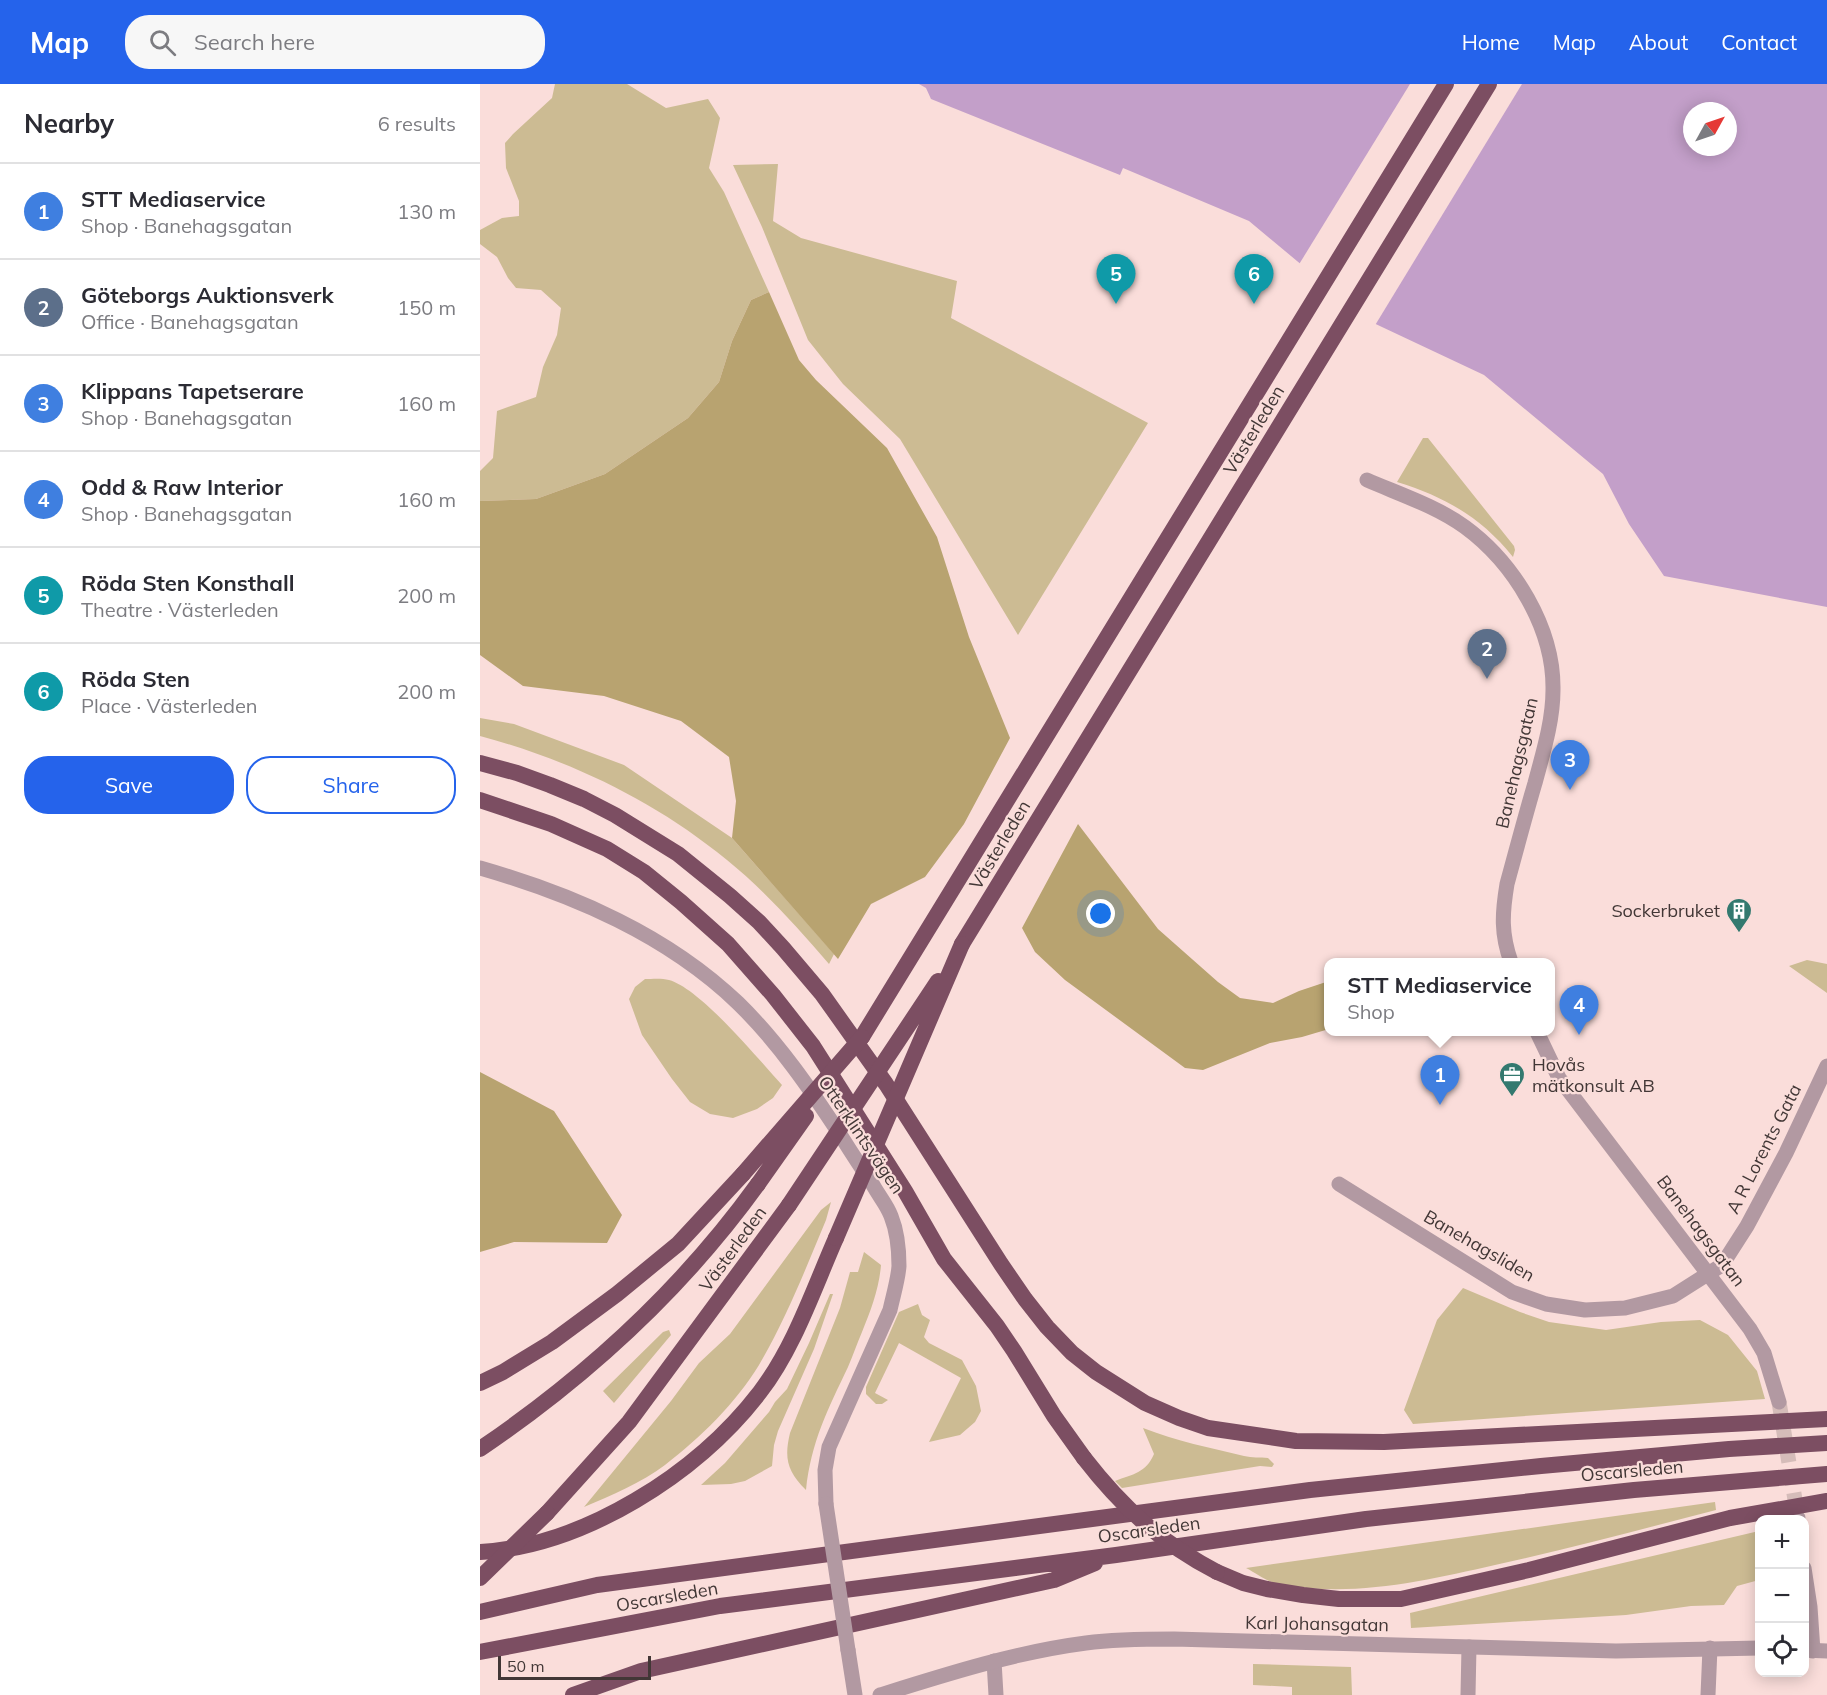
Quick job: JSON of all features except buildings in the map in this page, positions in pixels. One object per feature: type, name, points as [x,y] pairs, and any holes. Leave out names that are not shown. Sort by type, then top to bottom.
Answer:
[{"type":"highway","name":"Västerleden","points":[[480,1449],[600,1358],[699,1259],[731,1222],[758,1184],[862,1037],[1446,84]]},
{"type":"highway","name":"Västerleden","points":[[480,1578],[547,1513],[630,1422],[789,1205],[962,944],[1489,84]]},
{"type":"highway","points":[[480,763],[517,773],[584,799],[640,830],[678,854],[759,922],[822,994],[867,1057],[1001,1264],[1047,1327],[1072,1353],[1096,1372],[1145,1403],[1208,1428],[1296,1441],[1384,1442],[1827,1419]]},
{"type":"highway","points":[[480,800],[551,824],[607,849],[644,872],[728,944],[773,995],[813,1046],[944,1259],[1003,1335],[1054,1416],[1084,1458],[1120,1501],[1141,1521],[1183,1553],[1217,1572],[1267,1589],[1303,1595],[1339,1599],[1401,1599],[1529,1570],[1730,1518],[1827,1501]]},
{"type":"highway","points":[[480,1552],[534,1544],[556,1538],[603,1519],[647,1494],[685,1467],[727,1430],[761,1392],[788,1346],[962,944]]},
{"type":"highway","points":[[480,1383],[504,1372],[552,1342],[617,1294],[678,1244],[743,1174],[862,1037]]},
{"type":"highway","name":"Oscarsleden","points":[[480,1612],[597,1585],[1310,1490],[1541,1466],[1729,1449],[1827,1443]]},
{"type":"highway","name":"Oscarsleden","points":[[480,1652],[720,1606],[1366,1519],[1498,1503],[1827,1474]]},
{"type":"highway","points":[[573,1695],[641,1671],[1054,1580],[1116,1554]]},
{"type":"street","name":"Banehagsgatan","points":[[1367,480],[1440,512],[1464,526],[1481,540],[1506,566],[1526,596],[1537,617],[1547,646],[1553,690],[1551,711],[1503,906],[1502,931],[1510,958]]},
{"type":"street","name":"Otterklintsvägen","points":[[480,868],[524,881],[616,919],[687,961],[738,1003],[788,1061],[829,1118],[886,1206],[895,1229],[899,1267],[890,1310],[829,1448],[825,1470],[826,1504],[855,1695]]},
{"type":"street","name":"Banehagsgatan","points":[[1538,1036],[1559,1078],[1750,1329],[1764,1353],[1779,1402]]},
{"type":"street","name":"A R Lorents Gata","points":[[1709,1274],[1722,1265],[1747,1226],[1825,1074]]},
{"type":"street","name":"Banehagsliden","points":[[1339,1184],[1512,1292],[1546,1304],[1585,1310],[1625,1308],[1673,1296],[1709,1274]]},
{"type":"street","points":[[1804,1569],[1815,1651]]},
{"type":"street","name":"Karl Johansgatan","points":[[880,1695],[994,1661],[1049,1649],[1118,1640],[1174,1639],[1616,1651],[1755,1648]]},
{"type":"street","points":[[1468,1695],[1469,1647]]},
{"type":"street","points":[[1708,1695],[1710,1648]]},
{"type":"street","points":[[994,1661],[996,1695]]},
{"type":"shaded area","points":[[555,84],[627,84],[666,108],[708,99],[720,118],[709,168],[724,192],[769,292],[751,300],[732,341],[719,382],[688,418],[605,474],[536,499],[480,501],[480,471],[493,458],[497,411],[536,397],[543,367],[557,335],[561,308],[541,290],[516,288],[497,257],[480,244],[480,230],[502,218],[519,216],[519,201],[506,168],[505,143],[552,98]]},
{"type":"shaded area","points":[[919,84],[1827,84],[1827,607],[1664,576],[1629,524],[1603,474],[1484,375],[1348,311],[1303,266],[1249,221],[1123,168],[1120,175],[931,99],[926,88]]},
{"type":"shaded area","points":[[778,164],[773,221],[801,238],[957,281],[951,318],[1148,423],[1018,635],[900,439],[843,384],[808,340],[762,227],[733,165]]},
{"type":"shaded area","points":[[769,292],[799,360],[816,380],[887,448],[937,537],[969,637],[1010,738],[964,824],[925,877],[871,904],[838,959],[732,838],[736,801],[729,757],[681,721],[604,696],[523,686],[480,655],[480,501],[536,499],[605,474],[688,418],[719,382],[732,341],[751,300]]},
{"type":"shaded area","points":[[1423,438],[1428,438],[1514,546],[1513,557],[1488,531],[1461,510],[1431,494],[1397,482]]},
{"type":"shaded area","points":[[480,718],[514,724],[624,765],[732,838],[834,954],[829,964],[754,884],[727,860],[671,819],[579,770],[480,736]]},
{"type":"shaded area","points":[[1078,824],[1158,929],[1218,982],[1240,998],[1273,1003],[1324,983],[1324,1030],[1270,1043],[1203,1070],[1185,1068],[1065,980],[1035,952],[1022,928]]},
{"type":"shaded area","points":[[1807,960],[1827,964],[1827,993],[1789,966]]},
{"type":"shaded area","points":[[645,979],[666,979],[682,986],[712,1010],[782,1085],[773,1098],[757,1109],[733,1118],[710,1114],[690,1102],[642,1035],[629,999],[635,987]]},
{"type":"shaded area","points":[[480,1072],[554,1111],[622,1215],[607,1243],[514,1242],[480,1252]]},
{"type":"shaded area","points":[[831,1202],[826,1220],[787,1312],[769,1348],[740,1393],[704,1432],[665,1465],[636,1483],[584,1507],[671,1401],[699,1363],[730,1334],[821,1210]]},
{"type":"shaded area","points":[[864,1252],[881,1265],[876,1291],[850,1363],[821,1426],[808,1473],[806,1490],[795,1477],[787,1457],[790,1433],[840,1308],[850,1272],[858,1272]]},
{"type":"shaded area","points":[[1463,1288],[1549,1322],[1606,1330],[1661,1322],[1700,1320],[1728,1335],[1757,1371],[1765,1399],[1413,1424],[1404,1410],[1437,1320]]},
{"type":"shaded area","points":[[830,1294],[833,1294],[814,1349],[778,1431],[772,1466],[745,1481],[701,1485],[725,1463],[787,1389]]},
{"type":"shaded area","points":[[918,1304],[922,1315],[930,1320],[924,1337],[929,1343],[962,1360],[976,1386],[981,1411],[975,1422],[960,1435],[929,1442],[961,1378],[899,1343],[875,1393],[888,1400],[882,1404],[876,1404],[866,1394],[866,1387],[899,1312]]},
{"type":"shaded area","points":[[669,1330],[671,1335],[614,1403],[603,1391],[663,1332]]},
{"type":"shaded area","points":[[1143,1428],[1168,1437],[1247,1457],[1268,1458],[1274,1464],[1272,1467],[1260,1466],[1122,1488],[1115,1481],[1143,1469],[1154,1454]]},
{"type":"shaded area","points":[[1715,1502],[1716,1510],[1606,1539],[1469,1571],[1388,1586],[1306,1588],[1275,1583],[1246,1568]]},
{"type":"shaded area","points":[[1755,1532],[1755,1581],[1737,1586],[1724,1605],[1691,1606],[1626,1615],[1411,1628],[1410,1613]]},
{"type":"shaded area","points":[[1253,1664],[1351,1667],[1352,1695],[1292,1695],[1292,1687],[1253,1685]]},
{"type":"pier","points":[[1410,84],[1522,84],[1374,327],[1346,314],[1298,266]]},
{"type":"tunnel","points":[[1779,1402],[1798,1515]]},
{"type":"place","name":"Röda Sten Konsthall","points":[[1116,304]]},
{"type":"place","name":"Röda Sten","points":[[1254,304]]},
{"type":"place","name":"Göteborgs Auktionsverk","points":[[1487,679]]},
{"type":"place","name":"Klippans Tapetserare","points":[[1570,790]]},
{"type":"place","name":"Sockerbruket","points":[[1739,934]]},
{"type":"place","name":"Odd & Raw Interior","points":[[1579,1035]]},
{"type":"place","name":"Hovås mätkonsult AB","points":[[1512,1098]]},
{"type":"place","name":"STT Mediaservice","points":[[1440,1105]]}]
